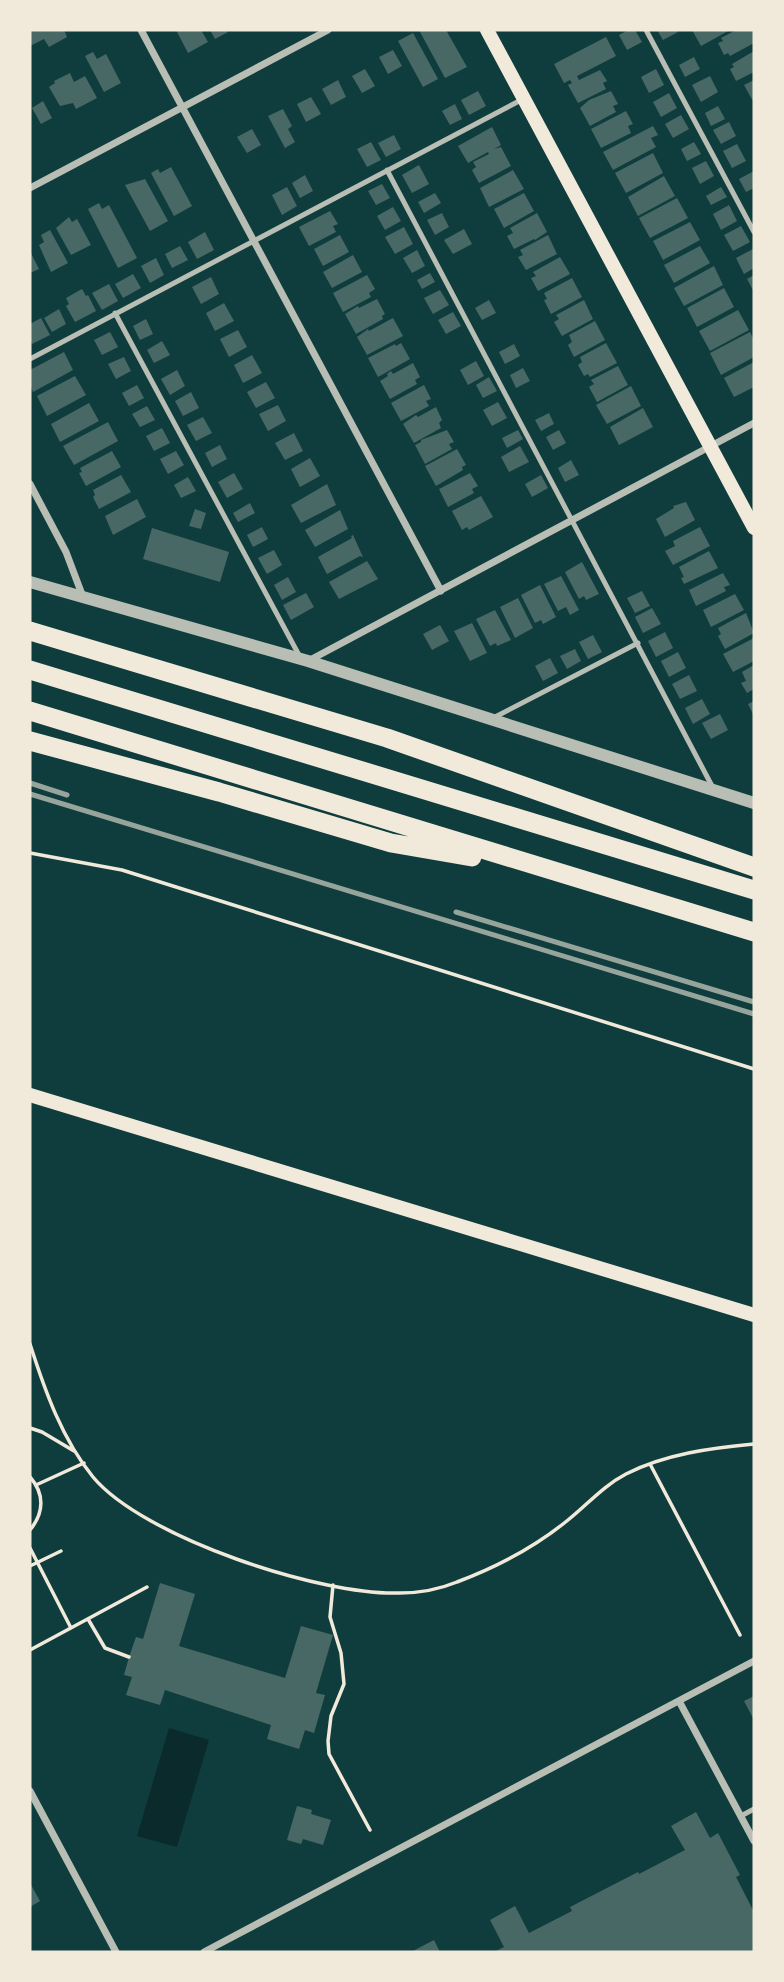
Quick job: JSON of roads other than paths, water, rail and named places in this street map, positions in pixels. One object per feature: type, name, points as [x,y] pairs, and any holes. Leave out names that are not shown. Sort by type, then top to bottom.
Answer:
[{"type":"highway","points":[[30,631],[387,738],[754,867]]},
{"type":"highway","points":[[30,670],[754,890]]},
{"type":"highway","points":[[30,711],[754,932]]},
{"type":"highway","points":[[30,741],[219,792],[391,843],[556,872]]},
{"type":"main road","points":[[486,30],[754,528]]},
{"type":"main road","points":[[30,1095],[754,1315]]},
{"type":"street","points":[[141,30],[441,591]]},
{"type":"street","points":[[30,188],[328,30]]},
{"type":"street","points":[[305,661],[754,423]]},
{"type":"street","points":[[30,484],[66,552],[83,597]]},
{"type":"street","points":[[30,582],[305,661],[754,803]]},
{"type":"street","points":[[204,1952],[754,1661]]},
{"type":"street","points":[[679,1701],[754,1841]]},
{"type":"street","points":[[30,1791],[116,1952]]},
{"type":"lane","points":[[646,30],[754,232]]},
{"type":"lane","points":[[30,359],[523,99]]},
{"type":"lane","points":[[387,170],[574,520],[714,790]]},
{"type":"lane","points":[[115,313],[305,661]]},
{"type":"lane","points":[[491,719],[638,643]]},
{"type":"lane","points":[[741,1816],[754,1810]]},
{"type":"water","points":[[169,1728],[209,1740],[177,1847],[137,1836]]},
{"type":"railway","points":[[30,783],[67,795]]},
{"type":"railway","points":[[30,794],[754,1014]]},
{"type":"railway","points":[[456,912],[754,1002]]}]
